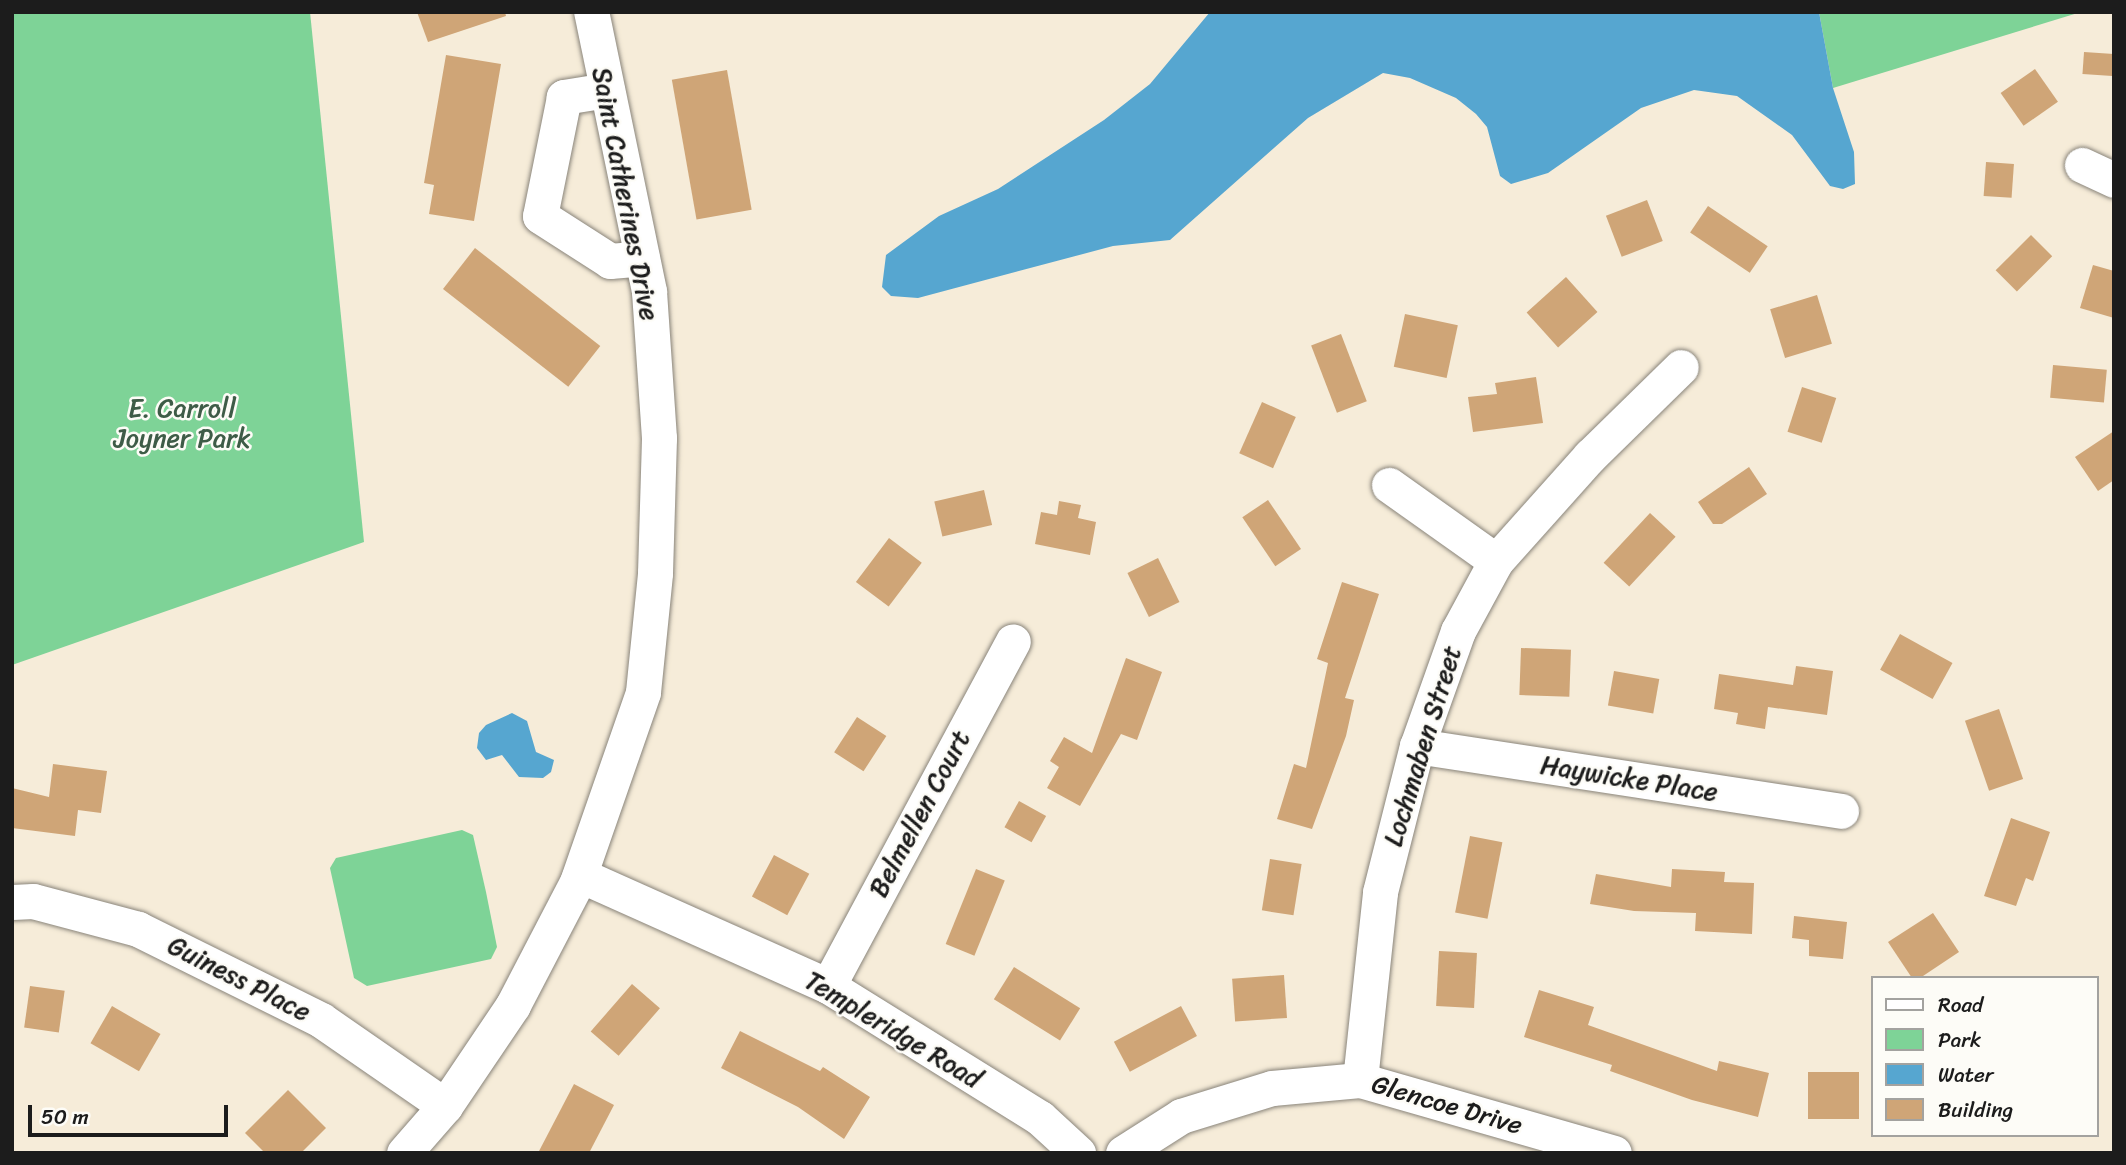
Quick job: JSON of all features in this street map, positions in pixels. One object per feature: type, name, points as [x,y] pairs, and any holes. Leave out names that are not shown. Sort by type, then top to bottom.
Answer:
[{"type":"street","name":"Saint Catherines Drive","points":[[404,1153],[445,1106],[513,1005],[580,875],[643,692],[656,573],[659,438],[649,291],[607,90],[601,14]]},
{"type":"street","points":[[607,90],[565,97],[540,216],[610,261],[642,258]]},
{"type":"street","points":[[2082,165],[2114,180]]},
{"type":"street","name":"Lochmaben Street","points":[[1360,1080],[1380,892],[1417,746],[1458,631],[1496,561],[1590,456],[1681,367]]},
{"type":"street","points":[[1389,485],[1496,561]]},
{"type":"street","name":"Belmellen Court","points":[[828,986],[1013,641]]},
{"type":"street","name":"Haywicke Place","points":[[1417,746],[1841,811]]},
{"type":"street","name":"Templeridge Road","points":[[580,875],[828,986],[1040,1118],[1078,1153]]},
{"type":"street","name":"Guiness Place","points":[[12,902],[33,901],[138,929],[321,1020],[445,1106]]},
{"type":"street","name":"Glencoe Drive","points":[[1123,1153],[1181,1116],[1272,1088],[1360,1080],[1614,1153]]},
{"type":"green space","name":"E. Carroll Joyner Park","points":[[12,12],[310,12],[364,542],[12,665]]},
{"type":"green space","points":[[1819,12],[2081,12],[1833,88]]},
{"type":"green space","points":[[462,830],[473,835],[486,892],[497,947],[491,959],[367,986],[354,978],[330,868],[336,858]]},
{"type":"water","points":[[1210,12],[1819,12],[1833,88],[1854,152],[1855,184],[1843,189],[1830,186],[1792,135],[1737,96],[1694,90],[1641,108],[1548,173],[1511,184],[1500,176],[1487,127],[1476,114],[1456,98],[1410,78],[1383,73],[1308,118],[1170,240],[1113,246],[918,298],[891,296],[882,287],[886,255],[939,216],[998,189],[1104,120],[1150,84]]},
{"type":"water","points":[[512,713],[527,721],[536,752],[554,760],[551,772],[543,778],[519,777],[502,755],[486,760],[477,748],[479,733],[486,725]]},
{"type":"building","points":[[417,12],[505,12],[506,16],[428,42]]},
{"type":"building","points":[[2084,52],[2114,54],[2112,76],[2082,74]]},
{"type":"building","points":[[446,55],[501,64],[474,221],[429,214],[434,185],[424,183]]},
{"type":"building","points":[[2035,69],[2058,102],[2024,126],[2001,93]]},
{"type":"building","points":[[727,70],[752,210],[697,220],[672,80]]},
{"type":"building","points":[[1986,162],[2014,164],[2012,198],[1984,196]]},
{"type":"building","points":[[1647,200],[1663,241],[1622,257],[1606,216]]},
{"type":"building","points":[[1708,206],[1768,246],[1750,273],[1690,233]]},
{"type":"building","points":[[2031,235],[2052,256],[2017,292],[1996,270]]},
{"type":"building","points":[[475,248],[600,346],[568,387],[443,289]]},
{"type":"building","points":[[2093,265],[2114,271],[2114,318],[2080,308]]},
{"type":"building","points":[[1566,277],[1597,312],[1558,347],[1527,312]]},
{"type":"building","points":[[1817,295],[1832,344],[1785,358],[1770,309]]},
{"type":"building","points":[[1405,314],[1458,325],[1447,378],[1394,367]]},
{"type":"building","points":[[1341,334],[1367,401],[1337,413],[1311,345]]},
{"type":"building","points":[[2053,365],[2107,370],[2104,403],[2050,398]]},
{"type":"building","points":[[1536,377],[1543,423],[1473,432],[1468,397],[1497,394],[1495,383]]},
{"type":"building","points":[[1802,387],[1836,398],[1822,443],[1787,432]]},
{"type":"building","points":[[1262,402],[1296,417],[1273,468],[1239,453]]},
{"type":"building","points":[[2114,431],[2114,480],[2098,491],[2075,457]]},
{"type":"building","points":[[1749,467],[1767,494],[1722,524],[1713,524],[1698,502]]},
{"type":"building","points":[[984,490],[992,525],[942,537],[934,501]]},
{"type":"building","points":[[1268,500],[1301,549],[1275,566],[1242,517]]},
{"type":"building","points":[[1059,501],[1081,505],[1078,518],[1096,522],[1090,555],[1035,544],[1041,512],[1057,515]]},
{"type":"building","points":[[1650,513],[1676,537],[1629,587],[1604,563]]},
{"type":"building","points":[[889,538],[922,563],[889,607],[856,582]]},
{"type":"building","points":[[1158,558],[1179,602],[1149,617],[1127,573]]},
{"type":"building","points":[[1342,582],[1379,594],[1345,698],[1354,700],[1346,736],[1312,829],[1277,819],[1294,764],[1306,768],[1328,663],[1317,659]]},
{"type":"building","points":[[1900,634],[1952,663],[1933,699],[1880,670]]},
{"type":"building","points":[[1521,648],[1571,650],[1569,697],[1519,695]]},
{"type":"building","points":[[1126,658],[1162,672],[1137,740],[1121,734],[1080,806],[1047,788],[1059,767],[1050,761],[1064,737],[1092,753]]},
{"type":"building","points":[[1796,666],[1833,671],[1827,715],[1768,707],[1765,729],[1736,724],[1738,713],[1714,709],[1719,674],[1793,685]]},
{"type":"building","points":[[1614,671],[1659,679],[1653,713],[1608,705]]},
{"type":"building","points":[[1999,709],[2023,779],[1989,791],[1965,721]]},
{"type":"building","points":[[857,717],[886,736],[863,771],[834,752]]},
{"type":"building","points":[[53,764],[107,771],[101,813],[78,810],[75,836],[12,828],[12,788],[49,797]]},
{"type":"building","points":[[1019,801],[1046,816],[1032,842],[1004,827]]},
{"type":"building","points":[[2011,818],[2050,832],[2033,881],[2026,878],[2016,906],[1984,896]]},
{"type":"building","points":[[1470,836],[1502,842],[1488,919],[1455,913]]},
{"type":"building","points":[[774,855],[809,874],[787,915],[752,896]]},
{"type":"building","points":[[1270,859],[1302,864],[1293,915],[1262,910]]},
{"type":"building","points":[[976,869],[1005,881],[974,956],[946,944]]},
{"type":"building","points":[[1672,869],[1725,872],[1724,882],[1754,883],[1752,934],[1695,931],[1696,913],[1634,911],[1590,904],[1596,874],[1671,887]]},
{"type":"building","points":[[1933,913],[1959,952],[1923,976],[1911,976],[1888,942]]},
{"type":"building","points":[[1794,916],[1847,922],[1843,959],[1809,956],[1809,940],[1792,938]]},
{"type":"building","points":[[1439,951],[1477,953],[1474,1008],[1436,1006]]},
{"type":"building","points":[[1014,967],[1080,1008],[1060,1041],[994,999]]},
{"type":"building","points":[[1284,975],[1287,1018],[1235,1022],[1232,979]]},
{"type":"building","points":[[632,984],[660,1008],[619,1056],[591,1032]]},
{"type":"building","points":[[30,986],[65,991],[59,1032],[24,1028]]},
{"type":"building","points":[[1539,990],[1594,1007],[1588,1025],[1717,1071],[1719,1061],[1769,1073],[1758,1117],[1692,1100],[1610,1071],[1612,1065],[1524,1037]]},
{"type":"building","points":[[112,1006],[160,1034],[139,1071],[91,1043]]},
{"type":"building","points":[[1181,1006],[1197,1036],[1130,1072],[1114,1042]]},
{"type":"building","points":[[740,1031],[820,1071],[823,1067],[870,1097],[844,1139],[798,1107],[721,1068]]},
{"type":"building","points":[[1808,1072],[1859,1072],[1859,1119],[1808,1119]]},
{"type":"building","points":[[574,1084],[614,1105],[589,1153],[538,1153]]},
{"type":"building","points":[[288,1090],[326,1128],[301,1153],[265,1153],[245,1133]]}]
